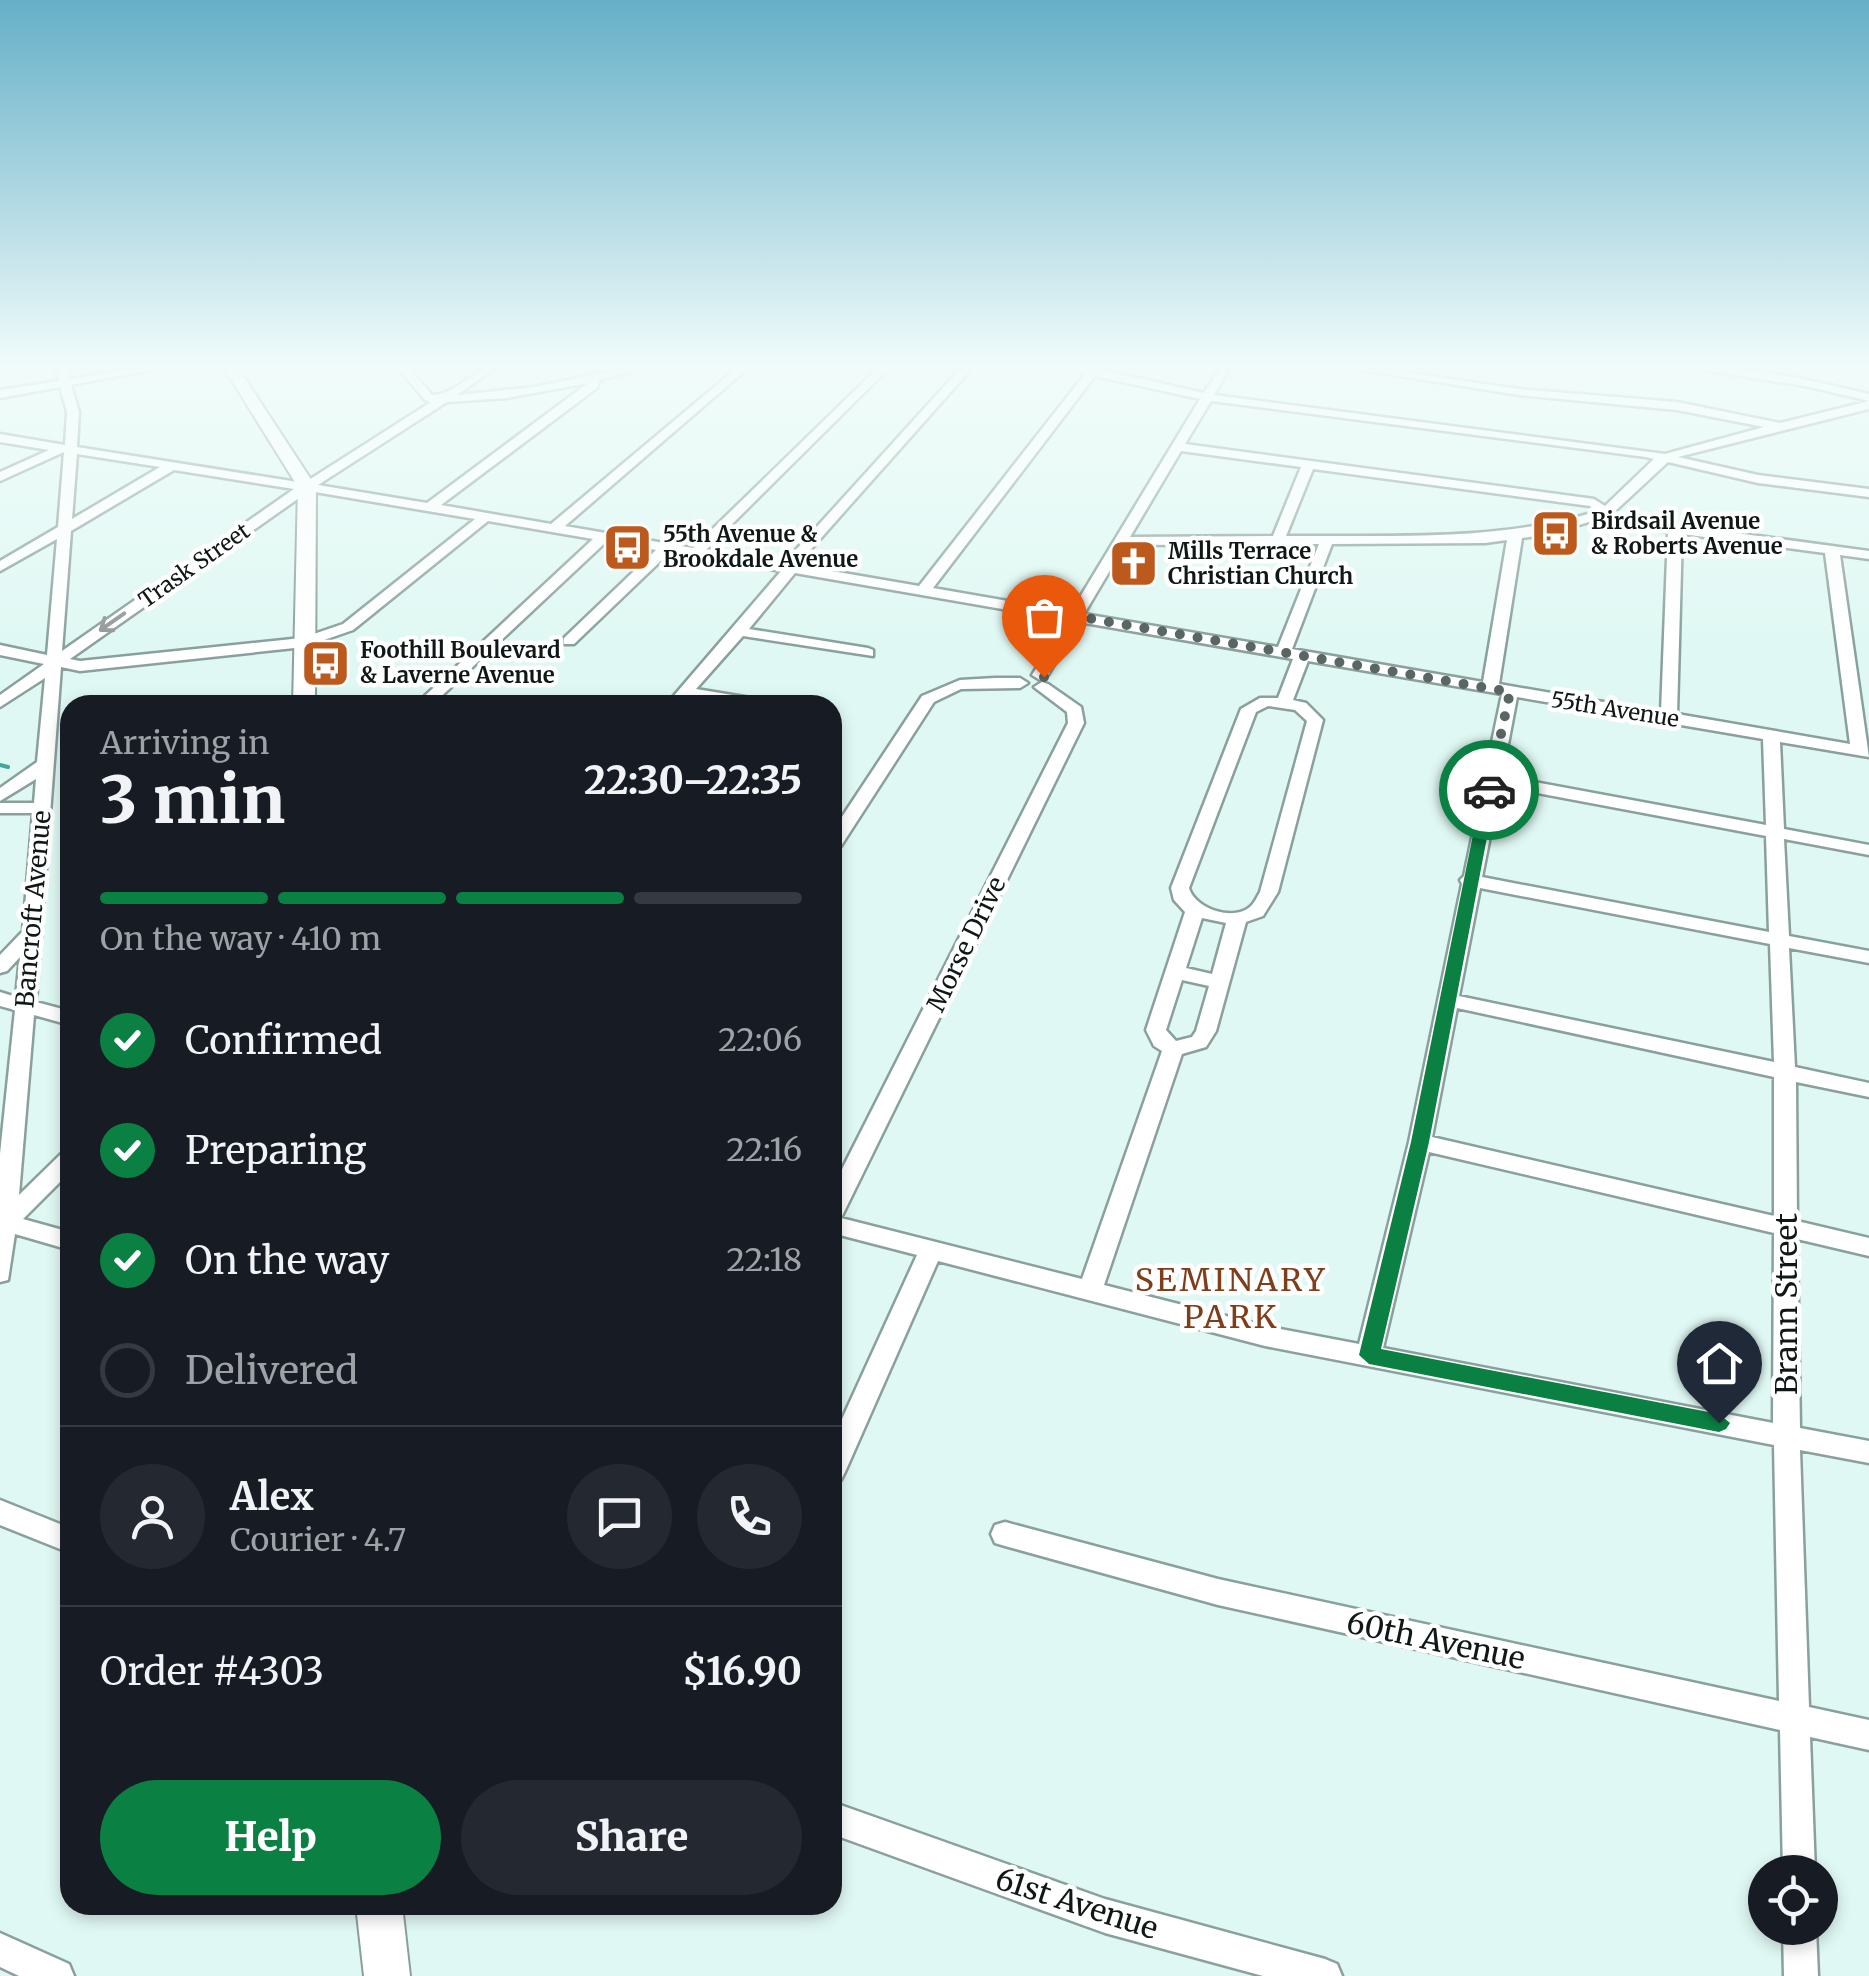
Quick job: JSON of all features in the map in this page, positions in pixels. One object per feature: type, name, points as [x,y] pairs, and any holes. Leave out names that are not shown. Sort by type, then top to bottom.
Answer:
[{"type":"main road","points":[[290,460],[307,487],[304,695]]},
{"type":"main road","points":[[380,1915],[387,1976]]},
{"type":"street","points":[[0,478],[33,460]]},
{"type":"street","name":"Bancroft Avenue","points":[[0,1273],[69,460]]},
{"type":"street","name":"55th Avenue","points":[[132,460],[430,507],[1864,751]]},
{"type":"street","name":"Trask Street","points":[[0,702],[348,460]]},
{"type":"street","points":[[430,507],[493,460]]},
{"type":"street","points":[[554,528],[634,460]]},
{"type":"street","points":[[695,553],[790,460]]},
{"type":"street","points":[[683,695],[885,460]]},
{"type":"street","points":[[923,591],[1024,460]]},
{"type":"street","points":[[842,831],[928,700],[967,682],[1020,683],[1029,688],[1041,681],[1168,460]]},
{"type":"street","points":[[1279,460],[1594,503],[1625,522],[1869,555]]},
{"type":"street","points":[[1120,541],[1515,536],[1605,513],[1662,460]]},
{"type":"street","points":[[1679,460],[1758,479],[1869,493]]},
{"type":"street","points":[[1278,540],[1308,464]]},
{"type":"street","points":[[0,567],[171,466]]},
{"type":"street","points":[[0,650],[80,666],[304,642],[348,627],[484,517]]},
{"type":"street","points":[[1669,717],[1675,529]]},
{"type":"street","points":[[1369,1355],[1420,1142],[1492,779],[1515,536]]},
{"type":"street","points":[[434,695],[603,537]]},
{"type":"street","points":[[1283,653],[1327,540]]},
{"type":"street","points":[[570,641],[666,548]]},
{"type":"street","points":[[1832,550],[1864,751]]},
{"type":"street","points":[[737,632],[868,653]]},
{"type":"street","points":[[1285,701],[1302,656]]},
{"type":"street","name":"Morse Drive","points":[[842,1193],[1076,723],[1076,710],[1041,681]]},
{"type":"street","points":[[1266,701],[1285,701],[1310,712],[1315,720],[1269,892],[1256,912],[1237,919],[1195,911],[1182,900],[1180,888],[1249,708],[1266,701]]},
{"type":"street","name":"Brann Street","points":[[1771,735],[1784,1072],[1799,1855]]},
{"type":"street","points":[[0,796],[46,759],[60,754]]},
{"type":"street","points":[[1492,779],[1869,850]]},
{"type":"street","points":[[0,808],[42,808]]},
{"type":"street","points":[[1470,880],[1869,957]]},
{"type":"street","points":[[1195,911],[1156,1030],[1161,1042],[1174,1049],[1188,1048],[1206,1031],[1237,919]]},
{"type":"street","points":[[0,967],[32,932]]},
{"type":"street","points":[[1174,972],[1218,981]]},
{"type":"street","points":[[0,1000],[60,1015]]},
{"type":"street","points":[[1448,1000],[1869,1090]]},
{"type":"street","points":[[1089,1293],[1174,1049]]},
{"type":"street","points":[[1420,1142],[1869,1246]]},
{"type":"street","points":[[2,1224],[60,1169]]},
{"type":"street","points":[[2,1224],[60,1239]]},
{"type":"street","points":[[842,1227],[1265,1336],[1869,1452]]},
{"type":"street","points":[[842,1450],[931,1250]]},
{"type":"street","points":[[0,1512],[60,1537]]},
{"type":"street","name":"60th Avenue","points":[[1005,1534],[1218,1592],[1869,1735]]},
{"type":"street","name":"61st Avenue","points":[[842,1822],[1105,1916],[1325,1976]]},
{"type":"street","points":[[1800,1945],[1801,1976]]},
{"type":"street","points":[[0,1950],[57,1976]]},
{"type":"waterway","points":[[0,765],[8,767]]},
{"type":"way so far","points":[[1044,677],[1040,676],[1075,616],[1510,692],[1489,790]]},
{"type":"place","name":"Birdsail Avenue & Roberts Avenue","points":[[1556,534]]},
{"type":"place","name":"55th Avenue & Brookdale Avenue","points":[[628,547]]},
{"type":"place","name":"Mills Terrace Christian Church","points":[[1133,564]]},
{"type":"place","name":"Foothill Boulevard & Laverne Avenue","points":[[325,663]]},
{"type":"district","name":"SEMINARY PARK","points":[[1231,1298]]},
{"type":"route","points":[[1489,790],[1420,1142],[1369,1355],[1719,1423]]}]
